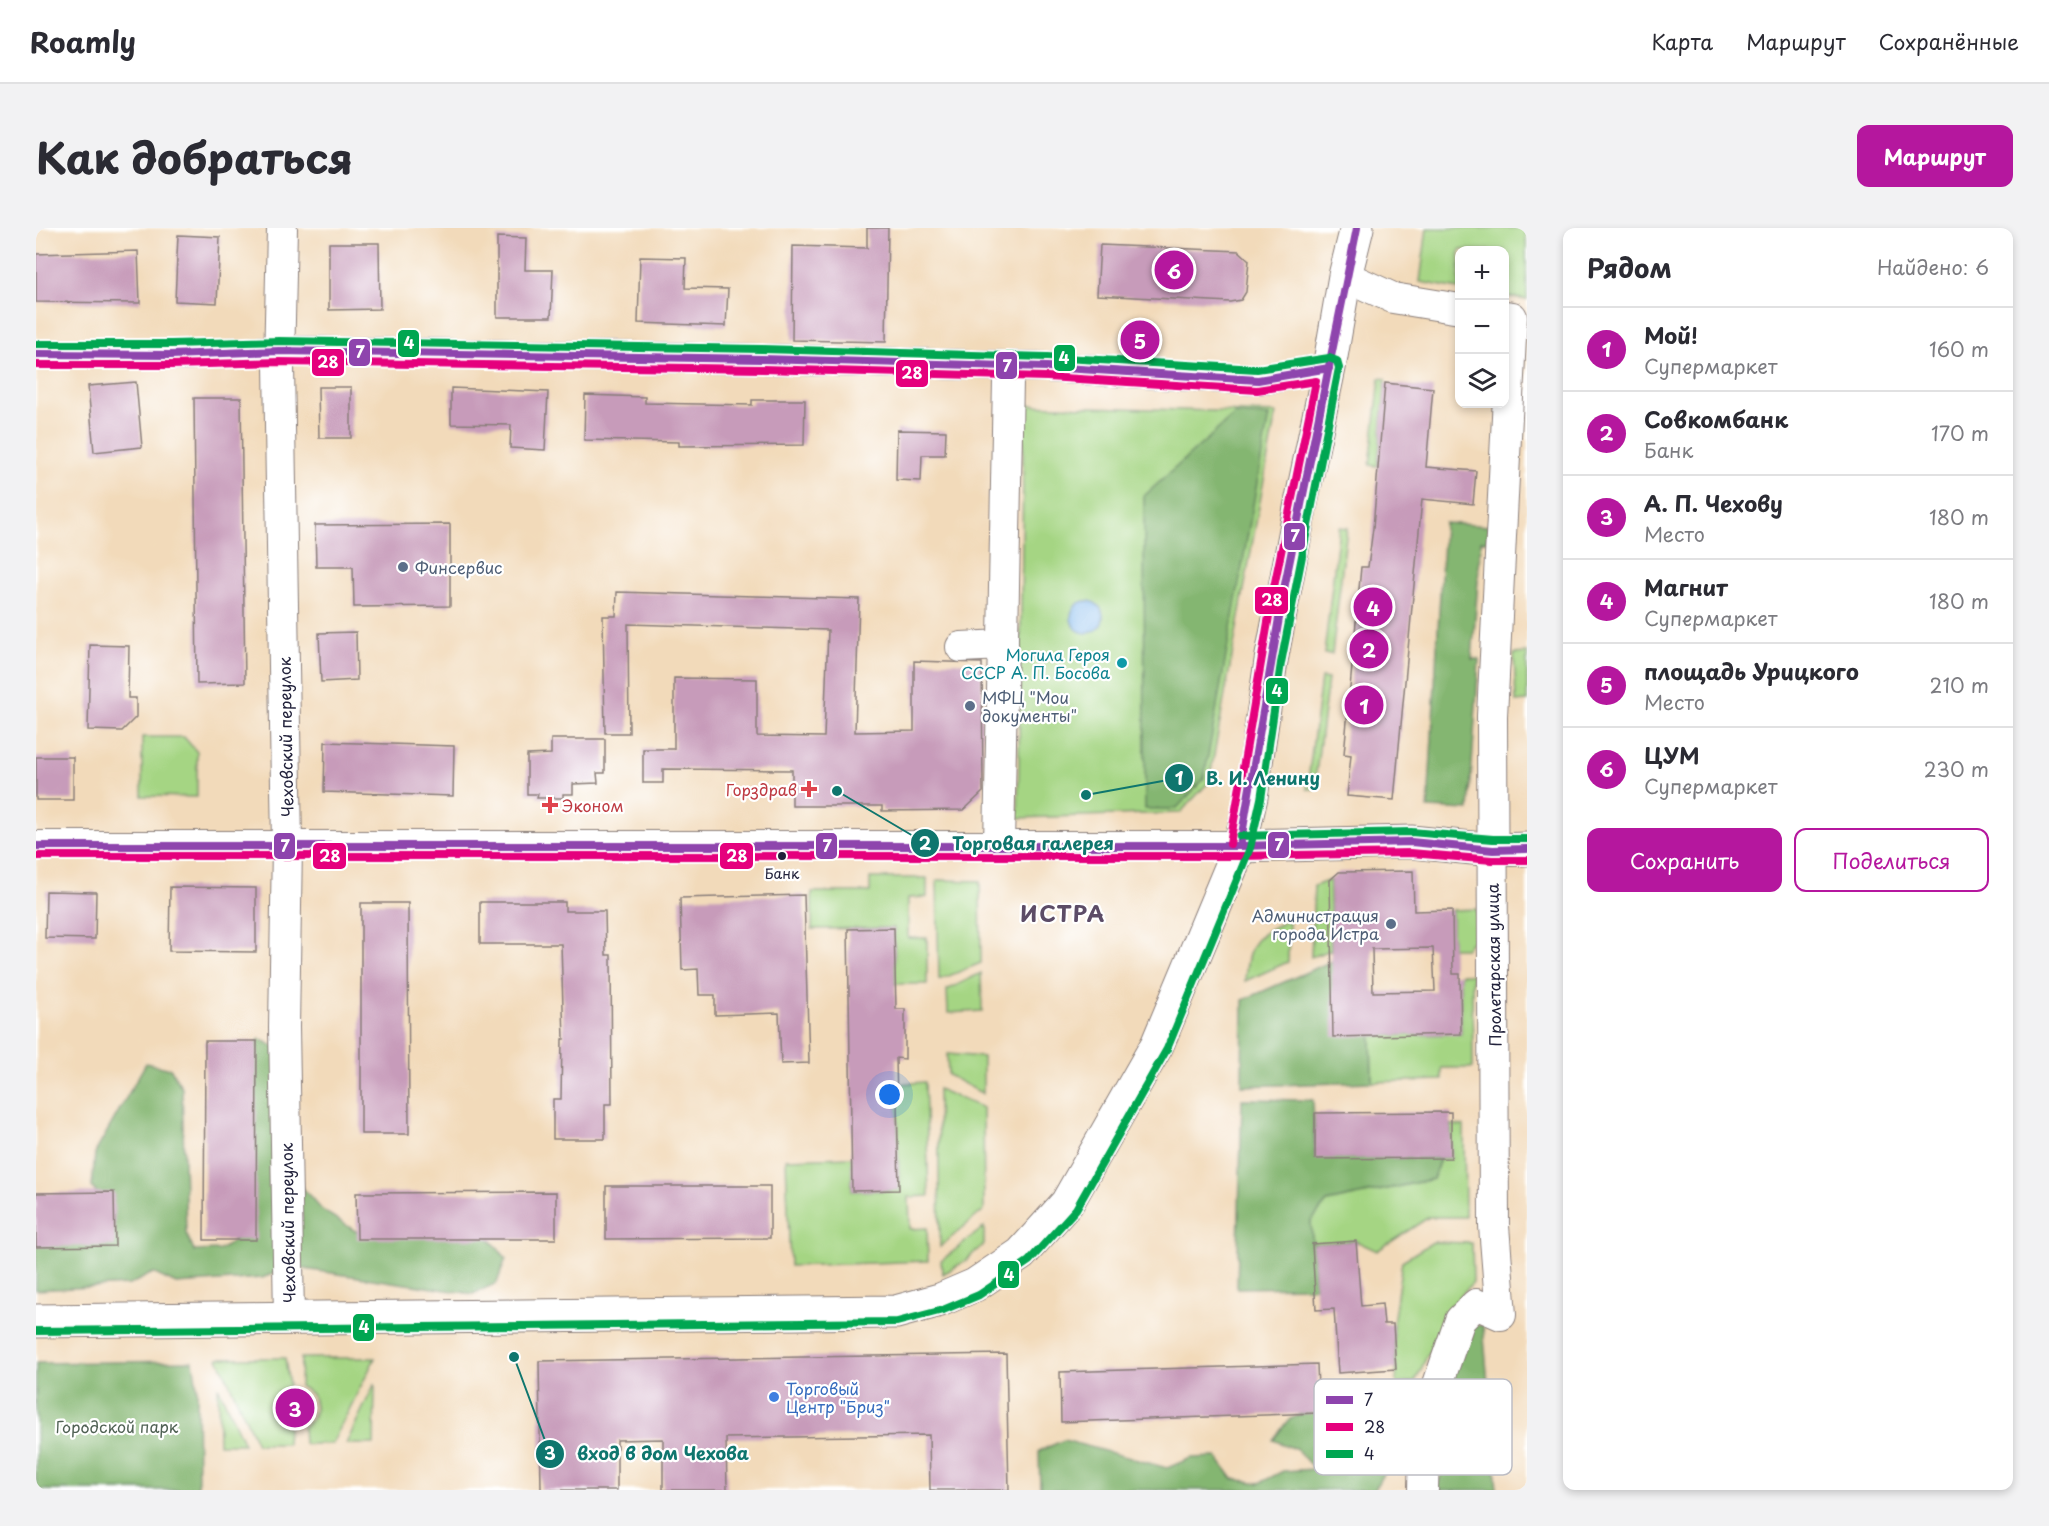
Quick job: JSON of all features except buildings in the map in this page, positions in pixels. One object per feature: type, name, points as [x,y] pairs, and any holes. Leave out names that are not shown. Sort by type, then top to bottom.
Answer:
[{"type":"main road","points":[[36,1321],[897,1312],[940,1300],[975,1285],[1021,1254],[1067,1203],[1157,1045],[1240,846],[1251,796],[1271,662],[1301,503],[1345,276],[1357,228]]},
{"type":"main road","points":[[1240,846],[1411,842],[1493,850],[1527,849]]},
{"type":"street","name":"Чеховский переулок","points":[[282,228],[279,351],[286,846],[284,1028],[289,1318]]},
{"type":"street","points":[[1345,276],[1393,298],[1455,308]]},
{"type":"street","points":[[36,354],[171,355],[279,351],[762,359],[1008,373],[1047,367],[1258,380],[1329,368]]},
{"type":"street","name":"Пролетарская улица","points":[[1440,1379],[1460,1320],[1476,1304],[1501,1315],[1494,1226],[1492,716],[1506,354]]},
{"type":"street","points":[[999,846],[1008,373]]},
{"type":"street","points":[[961,647],[1003,645]]},
{"type":"street","points":[[36,846],[1240,846]]},
{"type":"street","name":"Пролетарская улица","points":[[1423,1475],[1423,1490]]},
{"type":"green space","points":[[1427,228],[1526,228],[1527,300],[1509,297],[1509,246],[1455,246],[1455,288],[1420,282]]},
{"type":"green space","points":[[1380,378],[1386,379],[1378,466],[1370,465]]},
{"type":"green space","points":[[1024,405],[1276,413],[1209,782],[1180,813],[1018,818]]},
{"type":"green space","points":[[1235,414],[1269,416],[1204,779],[1176,809],[1145,809],[1144,496]]},
{"type":"green space","points":[[1444,523],[1489,526],[1487,541],[1481,541],[1472,659],[1479,659],[1469,810],[1428,808]]},
{"type":"green space","points":[[1339,527],[1347,528],[1332,654],[1324,654]]},
{"type":"green space","points":[[1527,653],[1527,701],[1516,702],[1514,654]]},
{"type":"green space","points":[[1321,678],[1328,679],[1314,789],[1307,789]]},
{"type":"green space","points":[[142,737],[184,737],[197,752],[197,797],[142,796]]},
{"type":"green space","points":[[870,878],[927,878],[927,897],[908,898],[908,938],[927,938],[927,984],[895,984],[894,928],[812,929],[812,892],[870,892]]},
{"type":"green space","points":[[937,880],[980,881],[981,963],[939,980]]},
{"type":"green space","points":[[1330,880],[1331,950],[1311,957],[1314,886]]},
{"type":"green space","points":[[1477,909],[1478,933],[1466,948],[1452,948],[1452,910]]},
{"type":"green space","points":[[1289,920],[1288,962],[1245,981],[1248,958],[1255,942],[1260,936]]},
{"type":"green space","points":[[1332,961],[1371,1036],[1372,1082],[1242,1086],[1243,1000]]},
{"type":"green space","points":[[981,973],[982,1011],[948,1013],[947,990]]},
{"type":"green space","points":[[1460,974],[1472,974],[1473,1068],[1442,1068],[1442,1080],[1372,1082],[1371,1036],[1461,1034]]},
{"type":"green space","points":[[260,1039],[275,1047],[301,1186],[322,1210],[357,1232],[489,1238],[506,1258],[497,1283],[473,1294],[291,1267],[262,1278],[176,1284],[153,1273],[129,1285],[36,1290],[36,1243],[108,1208],[92,1187],[95,1153],[146,1063],[171,1069],[182,1088],[186,1233],[194,1251],[220,1250],[251,1229],[249,1049]]},
{"type":"green space","points":[[947,1054],[983,1057],[983,1094],[948,1075]]},
{"type":"green space","points":[[925,1082],[929,1196],[909,1197],[910,1229],[927,1228],[928,1261],[790,1266],[786,1159],[852,1157],[852,1191],[899,1190],[897,1084]]},
{"type":"green space","points":[[938,1089],[983,1108],[984,1210],[940,1247]]},
{"type":"green space","points":[[1242,1099],[1313,1100],[1315,1158],[1440,1158],[1433,1179],[1327,1202],[1311,1221],[1315,1287],[1237,1288]]},
{"type":"green space","points":[[1451,1125],[1464,1126],[1465,1217],[1429,1217],[1377,1251],[1356,1241],[1312,1244],[1311,1221],[1327,1202],[1433,1179],[1440,1158],[1451,1158]]},
{"type":"green space","points":[[984,1227],[984,1244],[964,1262],[943,1274],[941,1261]]},
{"type":"green space","points":[[1433,1242],[1472,1243],[1473,1282],[1450,1307],[1416,1379],[1397,1379],[1393,1324],[1402,1261]]},
{"type":"green space","points":[[1483,1325],[1488,1379],[1440,1379],[1462,1327]]},
{"type":"green space","points":[[218,1358],[285,1358],[289,1386],[277,1394],[273,1409],[280,1424],[288,1428],[287,1444],[257,1444]]},
{"type":"green space","points":[[301,1358],[375,1358],[332,1444],[304,1444],[303,1427],[311,1420],[315,1412],[315,1404],[312,1394],[300,1386]]},
{"type":"green space","name":"Городской парк","points":[[193,1361],[197,1387],[198,1490],[36,1490],[36,1363]]},
{"type":"green space","points":[[375,1383],[374,1444],[346,1444]]},
{"type":"green space","points":[[218,1386],[244,1444],[219,1444]]},
{"type":"green space","points":[[1314,1409],[1314,1469],[1297,1450],[1273,1440],[1288,1420]]},
{"type":"green space","points":[[1064,1440],[1167,1468],[1191,1458],[1217,1457],[1233,1479],[1260,1483],[1283,1471],[1314,1469],[1314,1475],[1382,1475],[1374,1490],[1040,1490],[1039,1451]]},
{"type":"green space","points":[[1441,1475],[1496,1475],[1497,1490],[1436,1490]]},
{"type":"water","points":[[1087,601],[1099,605],[1103,617],[1099,629],[1087,633],[1075,629],[1071,617],[1075,605]]},
{"type":"transit line","name":"7","points":[[1240,846],[1284,589],[1357,228]]},
{"type":"transit line","name":"4","points":[[36,344],[279,341],[762,349],[1047,357],[1257,369],[1329,358],[1337,361],[1339,368],[1281,663],[1261,799],[1250,848],[1167,1049],[1076,1209],[1029,1261],[979,1295],[943,1310],[897,1322],[36,1331]]},
{"type":"transit line","name":"7","points":[[36,354],[171,355],[279,351],[762,359],[1047,367],[1258,380],[1329,368]]},
{"type":"transit line","name":"28","points":[[36,365],[279,362],[762,369],[1047,377],[1257,390],[1316,381],[1274,587],[1230,844]]},
{"type":"transit line","name":"4","points":[[1240,836],[1411,832],[1493,839],[1527,839]]},
{"type":"transit line","name":"7","points":[[36,846],[1240,846],[1411,842],[1493,850],[1527,849]]},
{"type":"transit line","name":"28","points":[[36,856],[1240,856],[1411,853],[1492,860],[1527,860]]},
{"type":"place","name":"ЦУМ","points":[[1174,270]]},
{"type":"place","name":"площадь Урицкого","points":[[1140,340]]},
{"type":"place","name":"Финсервис","points":[[403,567]]},
{"type":"place","name":"Магнит","points":[[1373,607]]},
{"type":"place","name":"Совкомбанк","points":[[1369,649]]},
{"type":"place","name":"Могила Героя СССР А. П. Босова","points":[[1122,663]]},
{"type":"place","name":"Мой!","points":[[1364,705]]},
{"type":"place","name":"МФЦ \"Мои документы\"","points":[[970,706]]},
{"type":"place","name":"Горздрав","points":[[809,789]]},
{"type":"place","name":"Торговая галерея","points":[[837,791]]},
{"type":"place","name":"В. И. Ленину","points":[[1086,795]]},
{"type":"place","name":"Эконом","points":[[550,805]]},
{"type":"place","name":"Банк","points":[[782,856]]},
{"type":"place","name":"Администрация города Истра","points":[[1391,924]]},
{"type":"place","name":"вход в дом Чехова","points":[[514,1357]]},
{"type":"place","name":"Торговый Центр \"Бриз\"","points":[[774,1397]]},
{"type":"place","name":"А. П. Чехову","points":[[295,1408]]},
{"type":"district","name":"ИСТРА","points":[[1063,912]]}]
